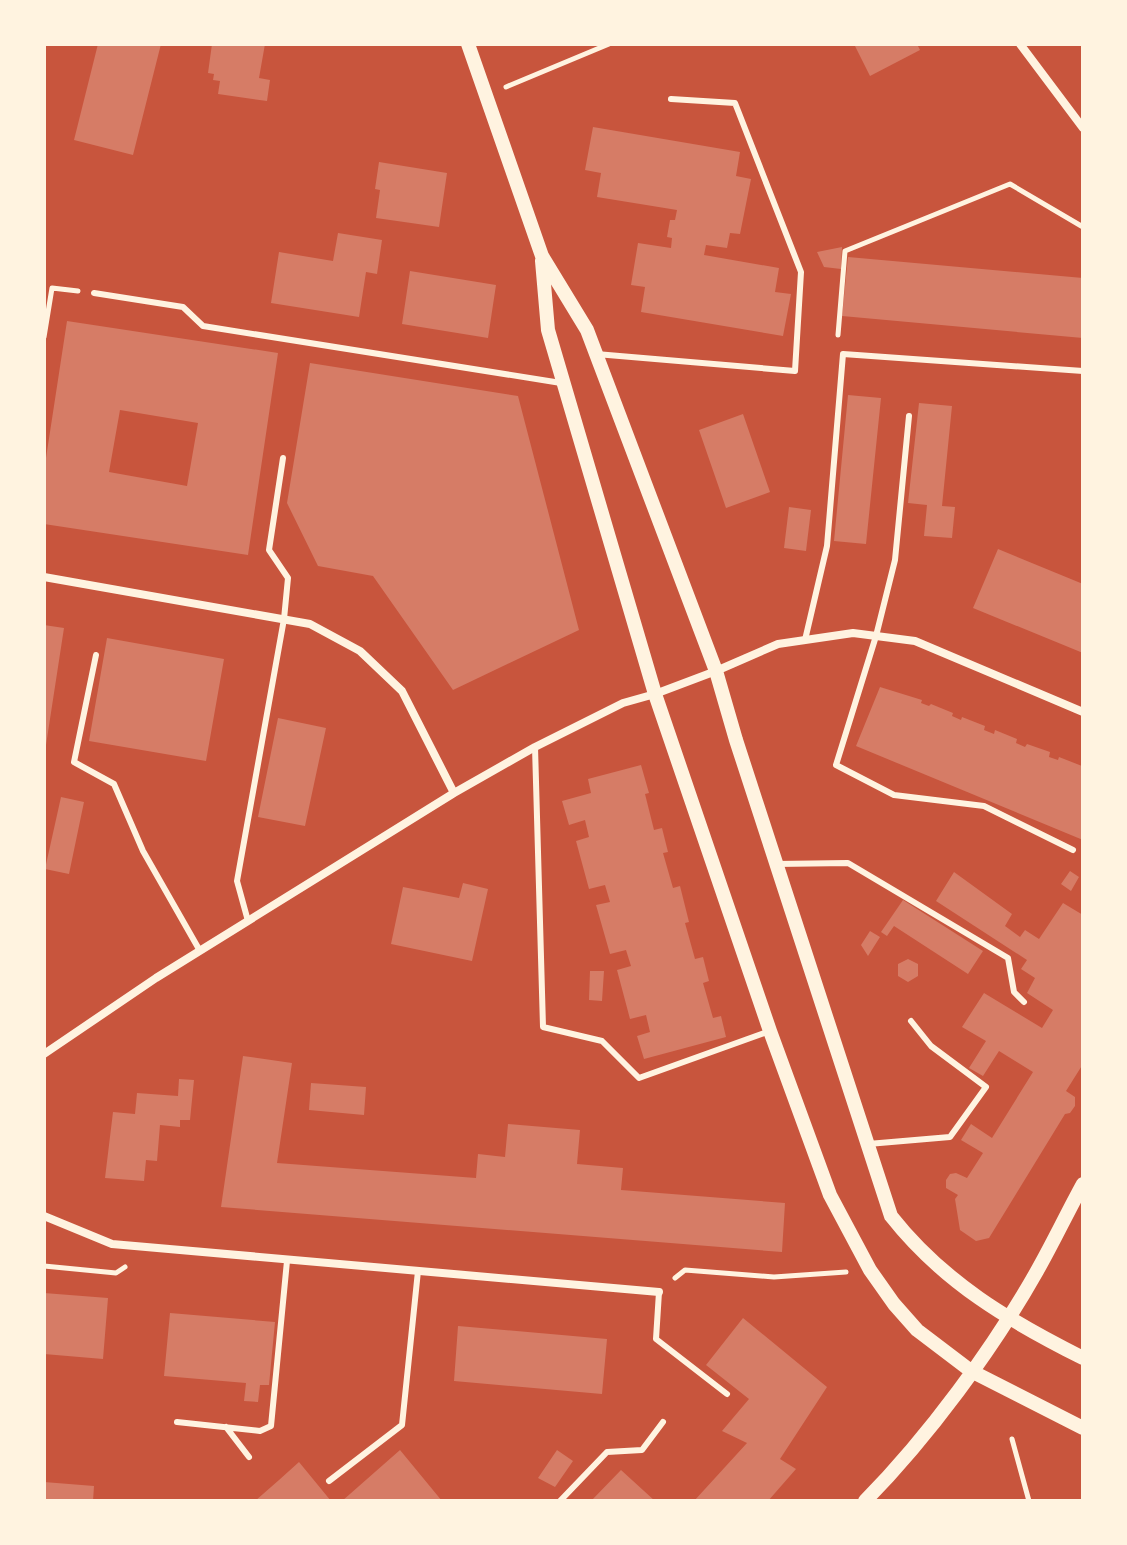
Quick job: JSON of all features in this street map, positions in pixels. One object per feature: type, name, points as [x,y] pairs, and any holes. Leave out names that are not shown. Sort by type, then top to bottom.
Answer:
[{"type":"street","points":[[468,44],[542,256],[587,330],[716,671],[891,1216],[915,1248],[969,1292],[1007,1318],[1083,1358]]},
{"type":"street","points":[[1020,44],[1083,128]]},
{"type":"street","points":[[542,256],[548,330],[655,694],[770,1031],[830,1195],[848,1234],[870,1270],[917,1330],[971,1371],[1083,1428]]},
{"type":"street","points":[[44,577],[310,624],[360,651],[402,691],[454,793]]},
{"type":"street","points":[[44,1054],[200,951],[454,793],[535,747],[623,703],[716,671],[778,644],[853,633],[915,641],[1083,712]]},
{"type":"street","points":[[865,1501],[971,1371],[1037,1271],[1083,1184]]},
{"type":"street","points":[[44,1216],[112,1244],[659,1292]]},
{"type":"lane","points":[[596,354],[795,371],[801,272],[735,103],[671,99]]},
{"type":"lane","points":[[94,293],[183,307],[203,326],[564,384]]},
{"type":"lane","points":[[805,640],[827,546],[843,354],[1083,371]]},
{"type":"lane","points":[[909,416],[895,560],[876,636],[836,765],[894,795],[984,806],[1073,850]]},
{"type":"lane","points":[[248,921],[237,881],[284,619],[288,578],[269,550],[283,458]]},
{"type":"lane","points":[[96,655],[74,762],[114,784],[143,851],[200,951]]},
{"type":"lane","points":[[535,747],[543,1027],[602,1041],[639,1078],[770,1031]]},
{"type":"lane","points":[[776,864],[848,863],[1008,958],[1014,992],[1024,1002]]},
{"type":"lane","points":[[868,1144],[950,1137],[986,1087],[931,1046],[911,1021]]},
{"type":"lane","points":[[177,1422],[260,1431],[271,1426],[287,1261]]},
{"type":"lane","points":[[329,1481],[402,1425],[418,1271]]},
{"type":"lane","points":[[659,1292],[656,1339],[727,1394]]},
{"type":"lane","points":[[560,1501],[607,1452],[642,1450],[663,1422]]},
{"type":"lane","points":[[226,1427],[249,1457]]},
{"type":"path","points":[[487,95],[609,44]]},
{"type":"path","points":[[843,354],[837,340],[845,251],[1010,184],[1083,227]]},
{"type":"path","points":[[44,287],[94,293]]},
{"type":"path","points":[[44,337],[52,288]]},
{"type":"path","points":[[44,1266],[116,1273],[153,1248]]},
{"type":"path","points":[[659,1292],[685,1270],[774,1277],[870,1270]]},
{"type":"path","points":[[1012,1439],[1029,1501]]},
{"type":"building","points":[[98,44],[161,44],[133,155],[74,140]]},
{"type":"building","points":[[212,44],[265,44],[259,78],[270,80],[267,101],[218,94],[220,81],[213,80],[214,74],[208,73]]},
{"type":"building","points":[[854,44],[917,44],[920,50],[870,76]]},
{"type":"building","points":[[593,127],[740,152],[736,176],[751,179],[740,234],[730,233],[727,248],[706,245],[704,255],[779,268],[775,292],[791,294],[783,336],[641,312],[645,287],[631,285],[638,243],[671,248],[672,238],[667,237],[670,220],[675,220],[677,210],[597,197],[601,173],[585,170]]},
{"type":"building","points":[[379,162],[447,173],[439,227],[376,218],[380,190],[375,189]]},
{"type":"building","points":[[338,233],[382,240],[377,274],[366,272],[359,317],[271,303],[279,252],[333,261]]},
{"type":"building","points":[[842,247],[841,269],[824,267],[817,252]]},
{"type":"building","points":[[848,257],[1083,278],[1083,338],[842,316]]},
{"type":"building","points":[[410,271],[496,285],[488,338],[402,324]]},
{"type":"building","points":[[67,321],[278,353],[248,555],[44,524],[44,471]],"holes":[[[120,410],[198,423],[187,486],[109,472]]]},
{"type":"building","points":[[310,363],[518,396],[579,630],[453,690],[373,576],[318,566],[287,503]]},
{"type":"building","points":[[848,395],[881,398],[866,544],[834,541]]},
{"type":"building","points":[[919,403],[952,406],[942,506],[955,507],[952,538],[924,536],[927,505],[908,503]]},
{"type":"building","points":[[743,414],[770,492],[726,508],[699,430]]},
{"type":"building","points":[[789,507],[811,510],[806,551],[784,548]]},
{"type":"building","points":[[998,549],[1083,584],[1083,653],[973,608]]},
{"type":"building","points":[[44,625],[64,628],[46,745],[44,745]]},
{"type":"building","points":[[107,638],[224,659],[206,761],[89,741]]},
{"type":"building","points":[[880,687],[922,700],[921,703],[953,713],[952,716],[961,720],[962,717],[985,726],[984,730],[994,734],[995,730],[1017,739],[1016,743],[1025,747],[1027,744],[1050,752],[1049,757],[1058,760],[1059,757],[1082,766],[1083,840],[856,746]]},
{"type":"building","points":[[278,718],[326,728],[305,826],[258,817]]},
{"type":"building","points":[[641,765],[654,830],[662,828],[668,852],[663,853],[673,888],[680,886],[689,922],[685,923],[695,959],[703,957],[709,981],[703,983],[713,1018],[721,1016],[726,1037],[644,1059],[637,1036],[650,1032],[646,1015],[630,1019],[617,970],[631,966],[626,950],[610,954],[596,905],[610,902],[605,885],[589,889],[576,841],[589,837],[585,820],[569,825],[562,801],[591,793],[588,779]]},
{"type":"building","points":[[61,797],[84,802],[69,874],[45,869]]},
{"type":"building","points":[[1070,871],[1079,877],[1071,891],[1061,884]]},
{"type":"building","points":[[954,872],[1012,914],[1005,926],[1020,937],[1025,930],[1039,939],[1063,903],[1083,915],[1083,1064],[1066,1091],[1075,1097],[1075,1106],[1065,1114],[989,1238],[976,1241],[960,1230],[955,1199],[958,1195],[946,1188],[946,1180],[950,1174],[956,1173],[967,1178],[983,1153],[961,1140],[971,1124],[992,1138],[1033,1072],[999,1051],[983,1076],[969,1068],[986,1041],[962,1027],[984,993],[1042,1028],[1053,1010],[1027,993],[1035,978],[1021,969],[1027,960],[936,901]]},
{"type":"building","points":[[463,883],[488,889],[472,961],[391,944],[403,887],[459,898]]},
{"type":"building","points":[[903,900],[983,951],[968,974],[894,926],[887,936],[881,932]]},
{"type":"building","points":[[870,931],[880,937],[868,956],[861,945]]},
{"type":"building","points":[[908,959],[918,964],[918,976],[908,982],[898,976],[898,964]]},
{"type":"building","points":[[590,971],[604,971],[602,1001],[589,1000]]},
{"type":"building","points":[[243,1056],[292,1063],[277,1163],[476,1178],[478,1154],[505,1157],[508,1124],[580,1130],[577,1164],[623,1168],[621,1190],[785,1203],[782,1252],[221,1207]]},
{"type":"building","points":[[179,1079],[194,1080],[190,1120],[180,1120],[180,1127],[160,1125],[157,1161],[146,1160],[144,1181],[105,1178],[113,1112],[135,1114],[137,1093],[178,1096]]},
{"type":"building","points":[[311,1083],[366,1087],[364,1115],[309,1110]]},
{"type":"building","points":[[44,1293],[108,1298],[103,1359],[44,1354]]},
{"type":"building","points":[[170,1313],[275,1322],[269,1385],[260,1385],[258,1402],[244,1401],[246,1383],[164,1376]]},
{"type":"building","points":[[743,1318],[827,1387],[780,1459],[796,1469],[768,1501],[694,1501],[747,1443],[722,1431],[749,1399],[706,1365]]},
{"type":"building","points":[[458,1326],[607,1339],[602,1394],[454,1381]]},
{"type":"building","points":[[400,1450],[442,1501],[342,1501]]},
{"type":"building","points":[[557,1450],[573,1461],[555,1487],[538,1478]]},
{"type":"building","points":[[299,1462],[331,1501],[255,1501],[279,1480]]},
{"type":"building","points":[[621,1470],[655,1501],[591,1501]]},
{"type":"building","points":[[44,1482],[94,1486],[93,1501],[44,1501]]}]
